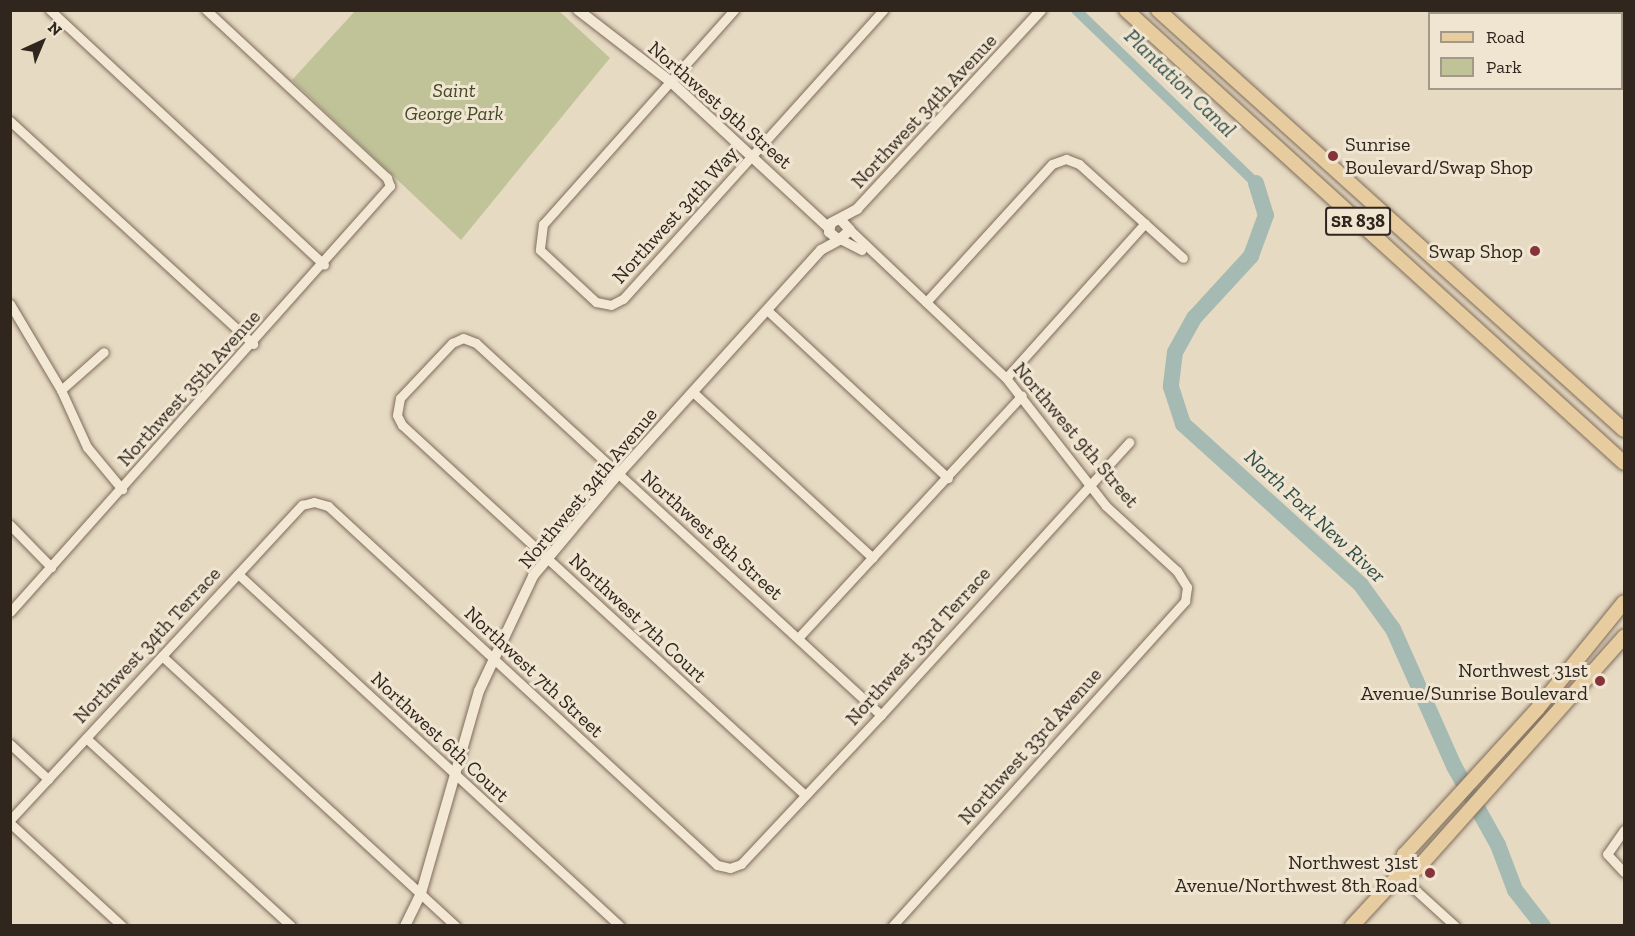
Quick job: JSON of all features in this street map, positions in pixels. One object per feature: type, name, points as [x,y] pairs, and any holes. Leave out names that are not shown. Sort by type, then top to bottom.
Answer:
[{"type":"main road","name":"SR 838","points":[[1126,10],[1624,462]]},
{"type":"main road","name":"SR 838","points":[[1158,10],[1624,430]]},
{"type":"main road","points":[[1358,923],[1399,875],[1404,855],[1538,708],[1624,602]]},
{"type":"main road","points":[[1399,875],[1418,868],[1534,742],[1624,637]]},
{"type":"main road","points":[[1534,742],[1538,708]]},
{"type":"street","points":[[50,10],[324,265]]},
{"type":"street","name":"Northwest 35th Avenue","points":[[10,612],[324,265],[390,186],[387,178],[206,10]]},
{"type":"street","name":"Northwest 9th Street","points":[[578,10],[670,81],[808,206],[829,230],[841,240],[879,261]]},
{"type":"street","points":[[670,81],[734,10]]},
{"type":"street","name":"Northwest 34th Way","points":[[670,81],[543,224],[538,238],[540,250],[596,302],[611,305],[623,299],[883,10]]},
{"type":"street","name":"Northwest 34th Avenue","points":[[405,926],[421,893],[454,774],[492,657],[546,558],[821,250],[829,230],[838,219],[857,209],[1041,10]]},
{"type":"street","points":[[10,121],[253,344]]},
{"type":"street","points":[[926,302],[1052,164],[1066,159],[1079,164],[1183,258]]},
{"type":"street","name":"Northwest 9th Street","points":[[808,206],[838,219],[850,228],[879,261],[1006,378],[1022,395],[1089,484],[1177,571],[1187,587]]},
{"type":"street","name":"Northwest 34th Avenue","points":[[821,250],[841,240],[850,228],[857,209]]},
{"type":"street","points":[[1006,378],[1145,223]]},
{"type":"street","points":[[10,304],[61,390],[87,447],[122,489]]},
{"type":"street","points":[[767,310],[948,478]]},
{"type":"street","name":"Northwest 7th Court","points":[[463,338],[452,343],[400,398],[398,415],[402,425],[805,795]]},
{"type":"street","name":"Northwest 8th Street","points":[[463,338],[476,343],[881,715]]},
{"type":"street","points":[[61,390],[104,352]]},
{"type":"street","points":[[694,393],[873,558]]},
{"type":"street","points":[[798,638],[948,478],[1022,395]]},
{"type":"street","name":"Northwest 33rd Terrace","points":[[730,868],[741,864],[881,715],[1129,442]]},
{"type":"street","name":"Northwest 34th Terrace","points":[[10,822],[302,505],[314,502]]},
{"type":"street","name":"Northwest 7th Street","points":[[314,502],[328,506],[717,865],[730,868]]},
{"type":"street","points":[[10,525],[51,567]]},
{"type":"street","name":"Northwest 6th Court","points":[[237,574],[620,926]]},
{"type":"street","name":"Northwest 33rd Avenue","points":[[892,926],[1185,602],[1187,587]]},
{"type":"street","points":[[162,656],[456,926]]},
{"type":"street","points":[[86,738],[291,926]]},
{"type":"street","points":[[10,744],[48,779]]},
{"type":"street","points":[[10,822],[122,926]]},
{"type":"street","points":[[1624,830],[1607,854],[1624,872]]},
{"type":"street","points":[[1399,875],[1455,926]]},
{"type":"green space","name":"Saint George Park","points":[[355,11],[559,11],[610,58],[461,240],[292,80]]},
{"type":"waterway","name":"Plantation Canal","points":[[1076,10],[1256,183]]},
{"type":"waterway","name":"North Fork New River","points":[[1256,183],[1266,215],[1251,256],[1194,318],[1175,352],[1171,387],[1183,424],[1361,585],[1393,629],[1454,766],[1498,845],[1515,890],[1543,926]]},
{"type":"place","name":"Sunrise Boulevard/Swap Shop","points":[[1333,156]]},
{"type":"place","name":"Swap Shop","points":[[1535,251]]},
{"type":"place","name":"Northwest 31st Avenue/Sunrise Boulevard","points":[[1600,681]]},
{"type":"place","name":"Northwest 31st Avenue/Northwest 8th Road","points":[[1430,873]]}]
